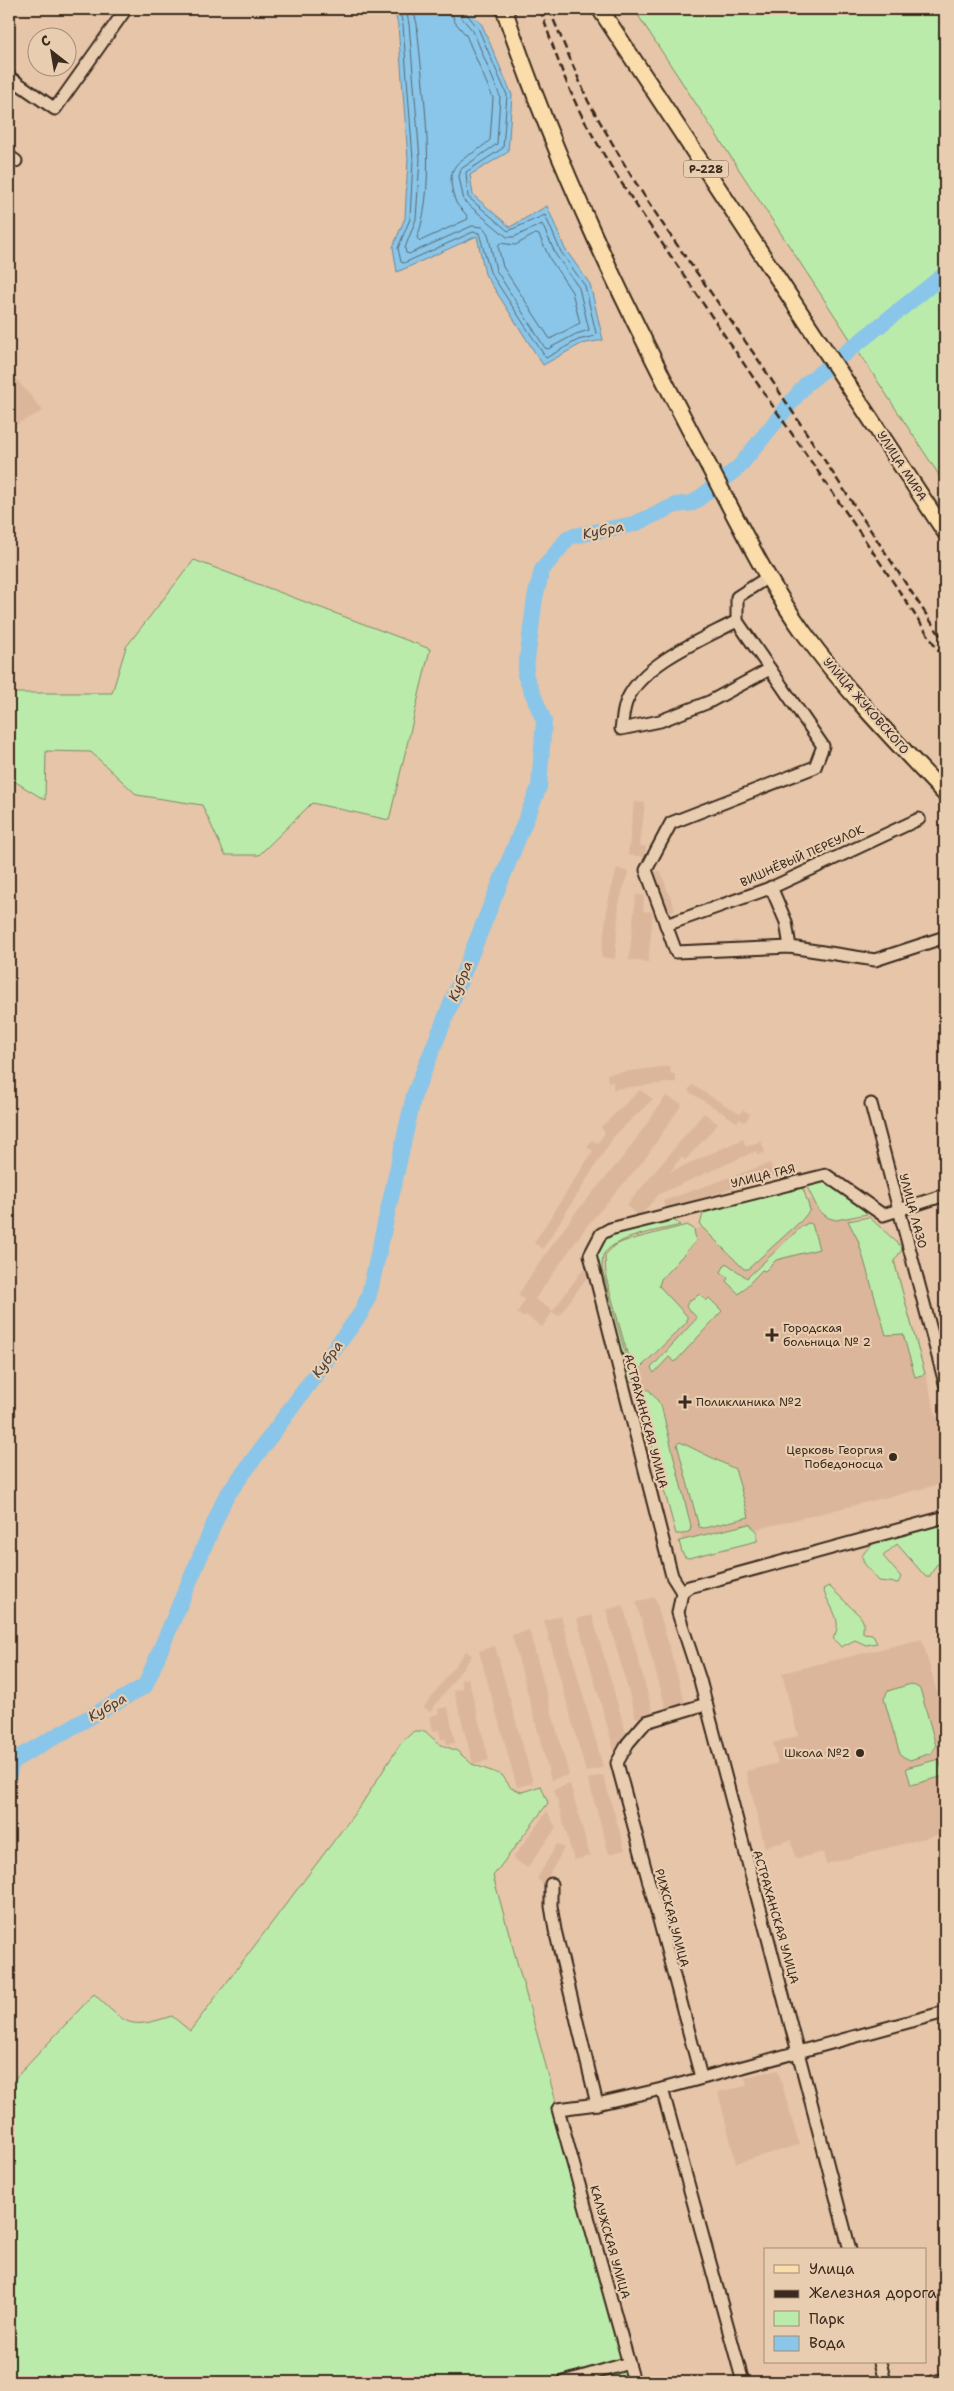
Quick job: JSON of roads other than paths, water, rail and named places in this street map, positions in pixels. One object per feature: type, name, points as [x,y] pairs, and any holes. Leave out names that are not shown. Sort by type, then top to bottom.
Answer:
[{"type":"main road","name":"УЛИЦА ЖУКОВСКОГО","points":[[504,9],[521,60],[582,206],[679,410],[768,577],[802,631],[840,681],[945,794]]},
{"type":"main road","name":"УЛИЦА МИРА","points":[[600,9],[813,328],[945,532]]},
{"type":"street","points":[[9,77],[55,109],[126,9]]},
{"type":"street","points":[[768,577],[738,597],[738,621],[823,746],[815,767],[671,823],[646,870],[676,952],[790,947],[875,960],[945,937]]},
{"type":"street","points":[[738,621],[660,664],[637,683],[627,700],[621,729],[660,721],[709,702],[770,668]]},
{"type":"street","name":"ВИШНЁВЫЙ ПЕРЕУЛОК","points":[[666,925],[771,887],[919,819]]},
{"type":"street","points":[[771,887],[786,922],[790,947]]},
{"type":"street","name":"УЛИЦА ЛАЗО","points":[[871,1104],[945,1383]]},
{"type":"street","name":"УЛИЦА ГАЯ","points":[[590,1255],[601,1234],[610,1229],[826,1175],[883,1214],[945,1195]]},
{"type":"street","name":"АСТРАХАНСКАЯ УЛИЦА","points":[[590,1255],[672,1576],[682,1592],[678,1613],[706,1704],[745,1856],[800,2053],[849,2248]]},
{"type":"street","points":[[682,1592],[689,1587],[945,1516]]},
{"type":"street","name":"РИЖСКАЯ УЛИЦА","points":[[701,2077],[617,1766],[622,1751],[646,1722],[706,1704]]},
{"type":"street","points":[[551,1884],[551,1906],[555,1930],[598,2104],[800,2053],[945,2012]]},
{"type":"street","points":[[662,2089],[743,2382]]},
{"type":"street","name":"КАЛУЖСКАЯ УЛИЦА","points":[[598,2104],[558,2109],[634,2382]]},
{"type":"street","points":[[564,2382],[629,2363]]},
{"type":"street","points":[[880,2364],[885,2382]]},
{"type":"street","points":[[933,2382],[945,2379]]},
{"type":"water","points":[[394,9],[468,9],[482,25],[512,95],[508,152],[470,175],[473,195],[510,227],[547,206],[565,249],[590,284],[603,340],[581,344],[543,365],[485,274],[477,236],[397,272],[393,247],[405,218],[408,159],[398,25]]},
{"type":"waterway","name":"Кубра","points":[[9,1774],[12,1761],[145,1686],[225,1498],[361,1313],[369,1295],[414,1095],[539,787],[544,721],[525,675],[535,598],[542,570],[569,537],[634,524],[676,505],[693,503],[739,467],[806,384],[945,274]]},
{"type":"railway","points":[[540,9],[561,69],[574,99],[614,171],[945,661]]},
{"type":"railway","points":[[549,9],[588,101],[630,174],[668,232],[757,358],[945,643]]},
{"type":"place","name":"Городская больница № 2","points":[[772,1335]]},
{"type":"place","name":"Поликлиника №2","points":[[685,1402]]},
{"type":"place","name":"Церковь Георгия Победоносца","points":[[893,1457]]},
{"type":"place","name":"Школа №2","points":[[860,1753]]}]
